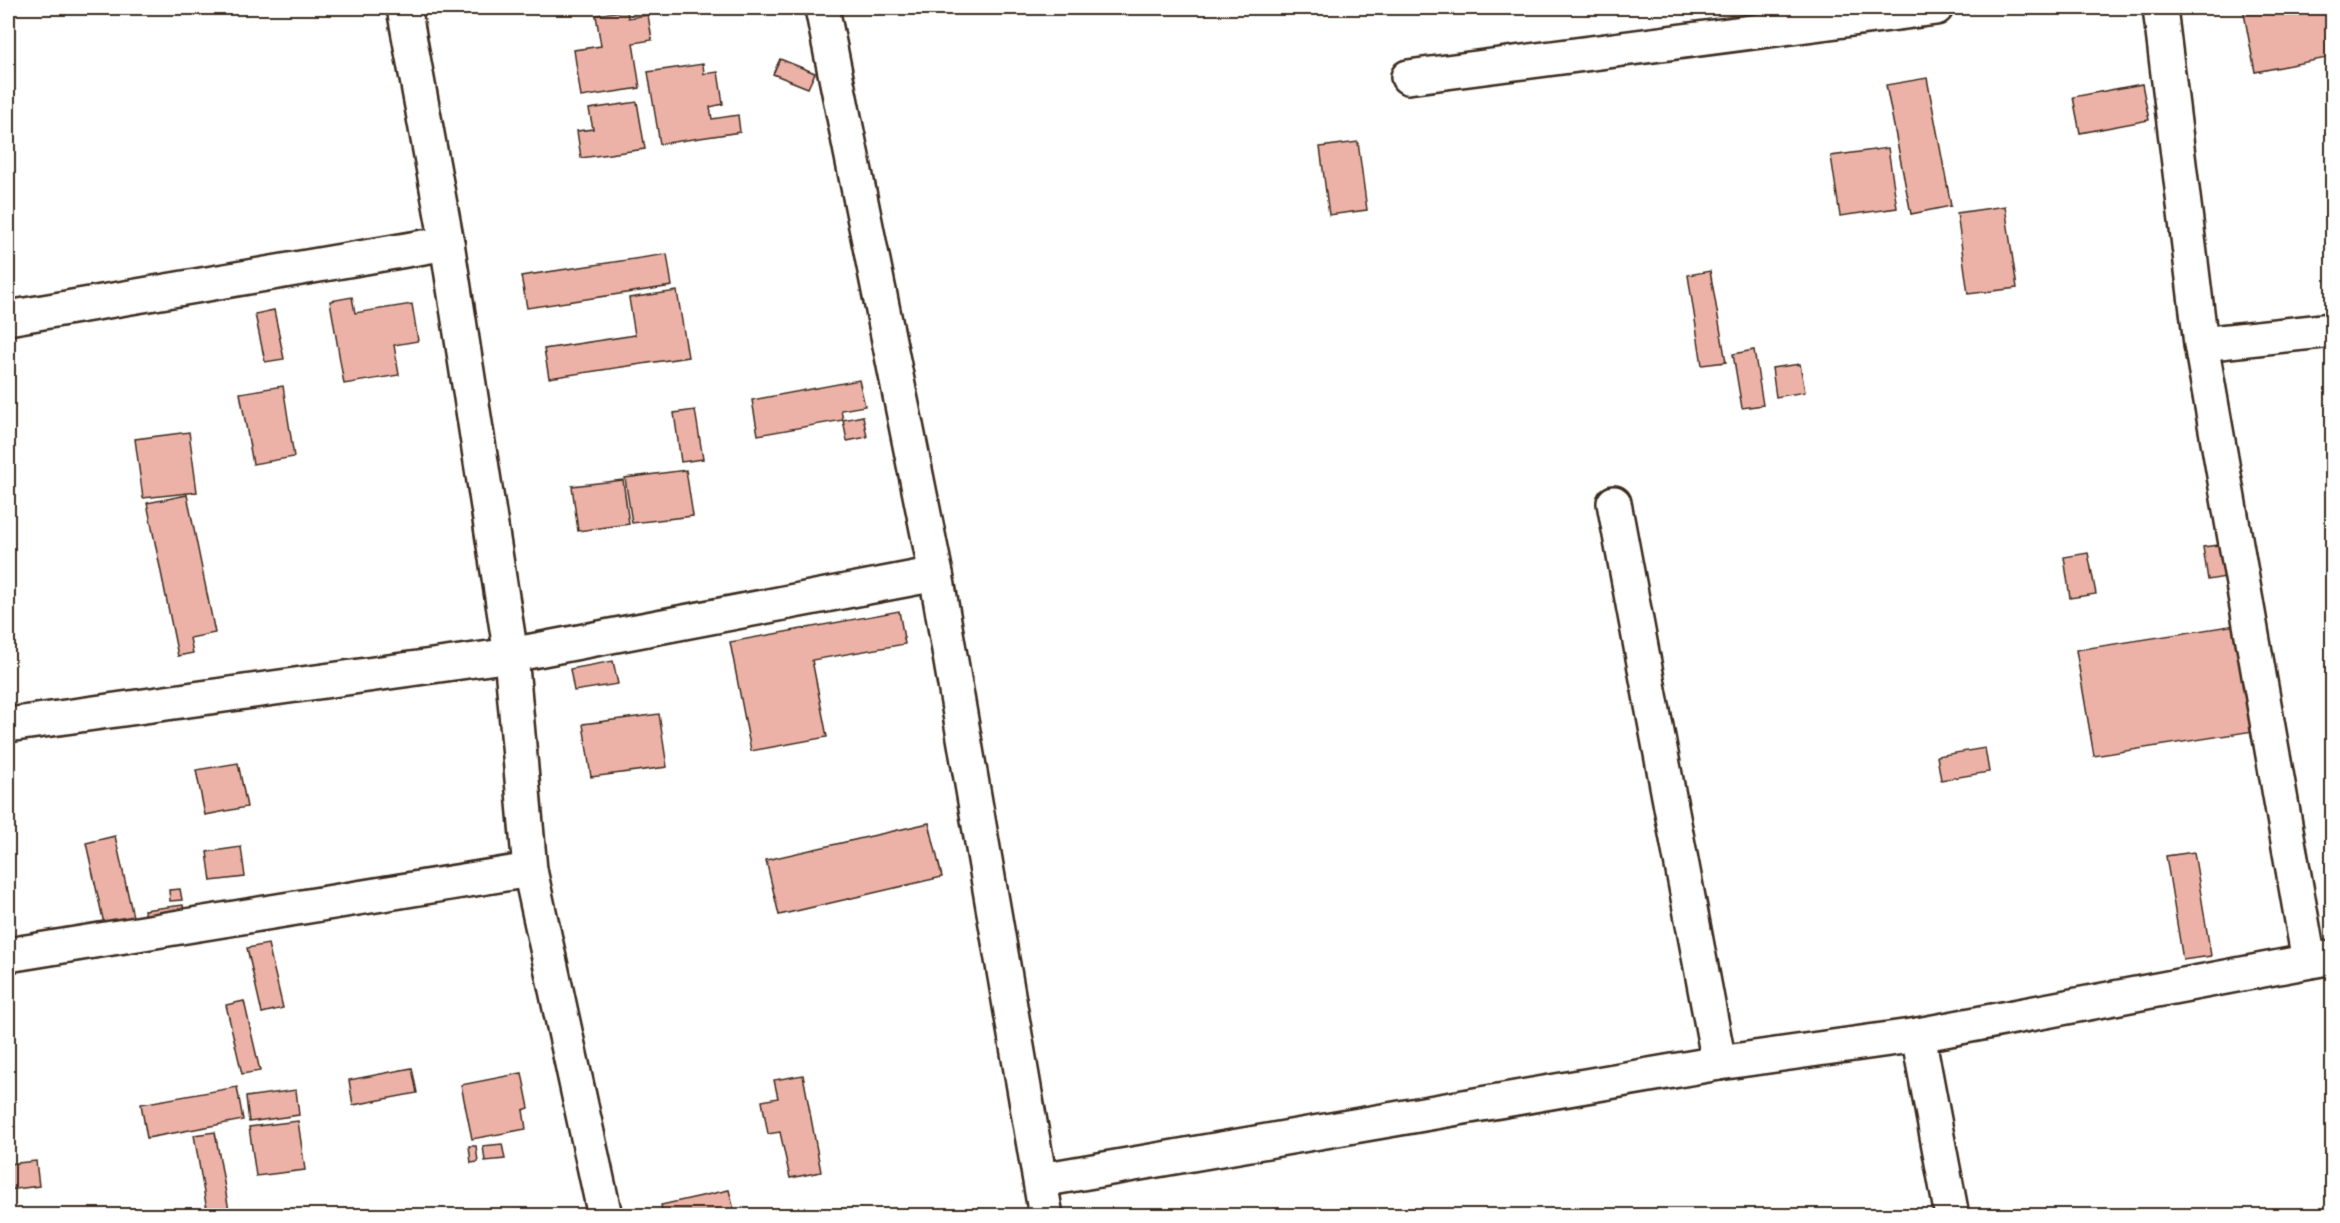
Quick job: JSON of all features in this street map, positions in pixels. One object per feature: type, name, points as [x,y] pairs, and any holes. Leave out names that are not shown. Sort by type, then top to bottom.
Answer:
[{"type":"street","points":[[404,8],[447,243],[511,655],[530,870],[605,1215]]},
{"type":"street","points":[[822,8],[936,574],[1046,1215]]},
{"type":"street","points":[[1408,77],[1936,8]]},
{"type":"street","points":[[1041,1180],[1719,1063],[1918,1035],[2321,959],[2201,344],[2160,8]]},
{"type":"street","points":[[8,318],[447,243]]},
{"type":"street","points":[[2201,344],[2332,330]]},
{"type":"street","points":[[1614,503],[1719,1063]]},
{"type":"street","points":[[8,725],[511,655],[936,574]]},
{"type":"street","points":[[8,955],[530,870]]},
{"type":"street","points":[[1918,1035],[1952,1215]]},
{"type":"building","points":[[2243,8],[2332,8],[2332,57],[2255,72]]},
{"type":"building","points":[[627,10],[628,18],[648,15],[652,40],[633,43],[640,88],[581,97],[574,50],[601,46],[596,15]]},
{"type":"building","points":[[780,59],[815,73],[808,88],[773,74]]},
{"type":"building","points":[[703,64],[704,74],[718,72],[723,104],[710,107],[712,119],[738,115],[740,132],[660,144],[648,72]]},
{"type":"building","points":[[1927,78],[1951,206],[1911,214],[1886,85]]},
{"type":"building","points":[[2142,84],[2149,120],[2080,133],[2073,97]]},
{"type":"building","points":[[637,102],[645,149],[581,158],[577,131],[593,129],[589,109]]},
{"type":"building","points":[[1358,142],[1367,210],[1329,215],[1320,147]]},
{"type":"building","points":[[1888,148],[1897,208],[1840,216],[1831,156]]},
{"type":"building","points":[[2005,206],[2017,288],[1968,294],[1957,213]]},
{"type":"building","points":[[667,254],[672,286],[527,308],[521,276]]},
{"type":"building","points":[[1710,271],[1726,362],[1702,365],[1688,275]]},
{"type":"building","points":[[677,291],[688,357],[549,378],[544,349],[635,335],[629,298]]},
{"type":"building","points":[[352,297],[355,313],[412,304],[418,341],[394,345],[399,375],[344,384],[330,301]]},
{"type":"building","points":[[274,310],[284,359],[265,362],[255,314]]},
{"type":"building","points":[[1754,350],[1763,405],[1742,408],[1733,354]]},
{"type":"building","points":[[1800,364],[1805,392],[1776,397],[1772,368]]},
{"type":"building","points":[[859,380],[865,406],[841,410],[843,420],[758,435],[752,400]]},
{"type":"building","points":[[283,386],[294,457],[253,464],[240,393]]},
{"type":"building","points":[[695,410],[703,459],[681,462],[674,413]]},
{"type":"building","points":[[863,416],[867,437],[847,441],[843,420]]},
{"type":"building","points":[[189,432],[197,492],[143,498],[135,439]]},
{"type":"building","points":[[686,470],[693,516],[632,523],[625,478]]},
{"type":"building","points":[[623,480],[629,524],[578,531],[572,486]]},
{"type":"building","points":[[187,495],[215,633],[190,638],[193,653],[178,656],[147,503]]},
{"type":"building","points":[[2227,544],[2232,576],[2208,580],[2203,547]]},
{"type":"building","points":[[2088,553],[2096,594],[2070,598],[2064,557]]},
{"type":"building","points":[[899,611],[905,644],[812,660],[827,737],[751,751],[730,642]]},
{"type":"building","points":[[2242,624],[2260,730],[2094,756],[2076,650]]},
{"type":"building","points":[[613,661],[618,684],[574,691],[570,669]]},
{"type":"building","points":[[659,714],[667,767],[591,777],[583,724]]},
{"type":"building","points":[[1985,748],[1989,772],[1941,780],[1937,756]]},
{"type":"building","points":[[238,763],[247,807],[205,815],[196,770]]},
{"type":"building","points":[[929,823],[942,877],[779,915],[766,860]]},
{"type":"building","points":[[115,836],[134,921],[105,928],[86,843]]},
{"type":"building","points":[[241,847],[245,877],[211,881],[207,852]]},
{"type":"building","points":[[2194,852],[2211,956],[2183,960],[2166,856]]},
{"type":"building","points":[[180,889],[182,900],[170,901],[169,890]]},
{"type":"building","points":[[183,905],[185,916],[146,922],[144,910]]},
{"type":"building","points":[[268,944],[283,1008],[262,1013],[247,948]]},
{"type":"building","points":[[244,1001],[260,1071],[242,1074],[226,1005]]},
{"type":"building","points":[[412,1068],[417,1093],[353,1105],[349,1080]]},
{"type":"building","points":[[522,1073],[529,1108],[523,1110],[526,1129],[472,1139],[461,1085]]},
{"type":"building","points":[[803,1075],[821,1172],[790,1178],[780,1132],[768,1134],[762,1101],[778,1098],[774,1080]]},
{"type":"building","points":[[237,1087],[243,1120],[147,1138],[141,1104]]},
{"type":"building","points":[[296,1090],[299,1115],[249,1122],[246,1097]]},
{"type":"building","points":[[298,1121],[305,1170],[256,1176],[249,1127]]},
{"type":"building","points":[[215,1132],[230,1216],[208,1216],[194,1135]]},
{"type":"building","points":[[502,1144],[505,1159],[485,1161],[483,1146]]},
{"type":"building","points":[[469,1146],[476,1146],[478,1162],[471,1163]]},
{"type":"building","points":[[36,1161],[39,1186],[8,1190],[8,1164]]},
{"type":"building","points":[[729,1190],[735,1214],[663,1216],[661,1205]]}]
